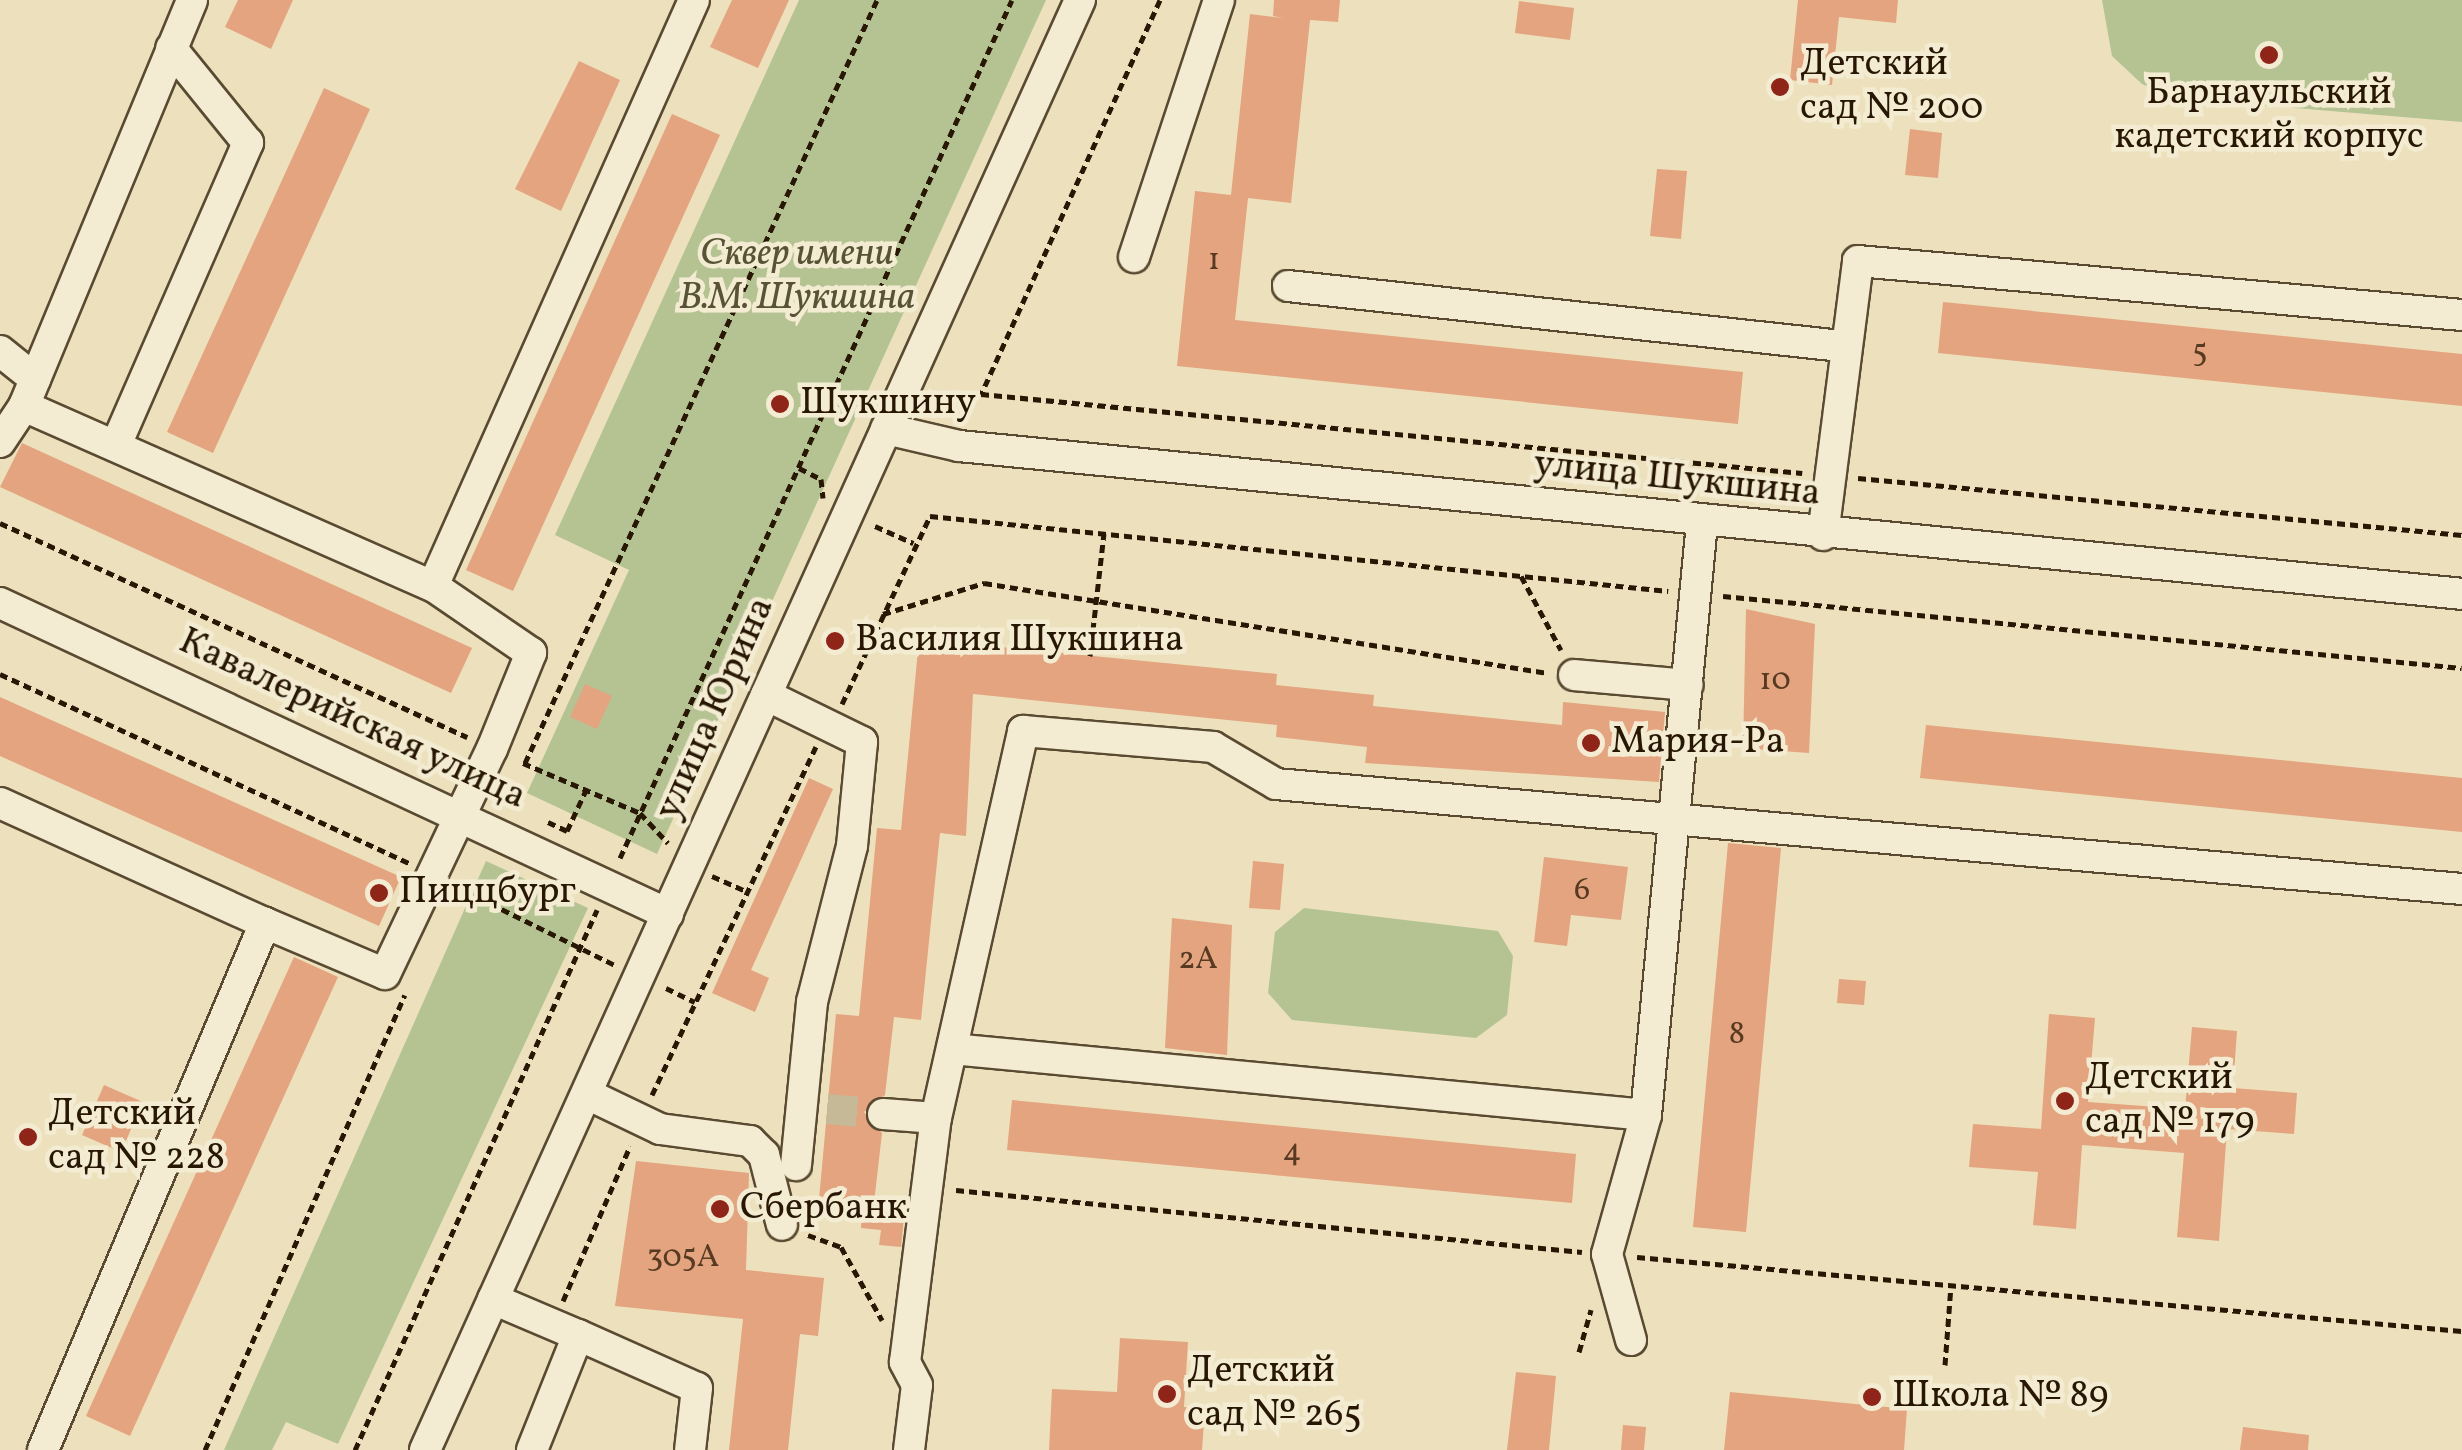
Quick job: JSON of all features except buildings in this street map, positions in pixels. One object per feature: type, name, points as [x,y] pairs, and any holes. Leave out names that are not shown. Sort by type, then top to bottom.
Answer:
[{"type":"street","points":[[0,442],[30,392],[192,0]]},
{"type":"street","points":[[433,586],[694,0]]},
{"type":"street","name":"улица Юрина","points":[[425,1450],[1080,0]]},
{"type":"street","points":[[1134,257],[1219,0]]},
{"type":"street","points":[[116,445],[248,142],[171,48]]},
{"type":"street","points":[[1823,535],[1841,346],[1858,261],[2462,315]]},
{"type":"street","points":[[1288,286],[1841,346]]},
{"type":"street","points":[[0,352],[30,392],[116,445],[433,586],[531,652],[462,813],[444,880],[385,974],[0,803]]},
{"type":"street","name":"улица Шукшина","points":[[886,429],[960,446],[1823,535],[2462,594]]},
{"type":"street","points":[[1630,1340],[1606,1254],[1646,1116],[1702,523]]},
{"type":"street","name":"Кавалерийская улица","points":[[0,603],[462,813],[668,914]]},
{"type":"street","points":[[1574,675],[1688,685]]},
{"type":"street","points":[[766,695],[862,742],[852,846],[812,1002],[814,1108],[796,1164]]},
{"type":"street","points":[[909,1450],[917,1385],[904,1362],[936,1118],[1023,731],[1213,747],[1276,784],[2462,889]]},
{"type":"street","points":[[43,1450],[265,922]]},
{"type":"street","points":[[952,1049],[1646,1116]]},
{"type":"street","points":[[587,1094],[642,1118],[750,1142],[764,1155],[782,1225]]},
{"type":"street","points":[[884,1114],[936,1118]]},
{"type":"street","points":[[493,1299],[697,1388],[690,1450]]},
{"type":"street","points":[[532,1450],[565,1330]]},
{"type":"path","points":[[525,764],[877,0]]},
{"type":"path","points":[[355,1450],[640,813],[1012,0]]},
{"type":"path","points":[[1160,0],[981,394],[2462,535]]},
{"type":"path","points":[[798,468],[821,479],[823,501]]},
{"type":"path","points":[[565,1330],[642,1118],[746,892],[930,516]]},
{"type":"path","points":[[0,524],[640,813],[689,866],[746,892]]},
{"type":"path","points":[[876,526],[913,544]]},
{"type":"path","points":[[1090,656],[1104,534]]},
{"type":"path","points":[[1521,576],[1574,675]]},
{"type":"path","points":[[883,614],[984,583],[1574,675]]},
{"type":"path","points":[[0,674],[444,880],[695,1002]]},
{"type":"path","points":[[548,822],[567,831],[586,790]]},
{"type":"path","points":[[444,880],[447,904]]},
{"type":"path","points":[[205,1450],[406,991]]},
{"type":"path","points":[[928,1188],[2462,1332]]},
{"type":"path","points":[[782,1225],[841,1247],[904,1362]]},
{"type":"path","points":[[1945,1365],[1951,1286]]},
{"type":"green space","name":"Сквер имени В.М. Шукшина","points":[[799,0],[1046,0],[657,854],[527,793],[629,570],[555,535]]},
{"type":"green space","name":"Барнаульский кадетский корпус","points":[[2102,0],[2462,0],[2462,122],[2175,98],[2142,84],[2112,56]]},
{"type":"green space","points":[[486,861],[588,908],[338,1444],[286,1422],[272,1450],[224,1450]]},
{"type":"green space","points":[[1304,908],[1498,931],[1513,956],[1507,1015],[1476,1038],[1292,1020],[1268,993],[1275,932]]},
{"type":"tunnel","points":[[827,1109],[883,1114]]},
{"type":"place","name":"Барнаульский кадетский корпус","points":[[2269,55]]},
{"type":"place","name":"Детский сад № 200","points":[[1780,87]]},
{"type":"place","name":"Шукшину","points":[[780,404]]},
{"type":"place","name":"Василия Шукшина","points":[[835,641]]},
{"type":"place","name":"Мария-Ра","points":[[1591,743]]},
{"type":"place","name":"Пиццбург","points":[[379,893]]},
{"type":"place","name":"Детский сад № 179","points":[[2065,1101]]},
{"type":"place","name":"Детский сад № 228","points":[[28,1137]]},
{"type":"place","name":"Сбербанк","points":[[720,1209]]},
{"type":"place","name":"Детский сад № 265","points":[[1167,1394]]},
{"type":"place","name":"Школа № 89","points":[[1872,1397]]}]
